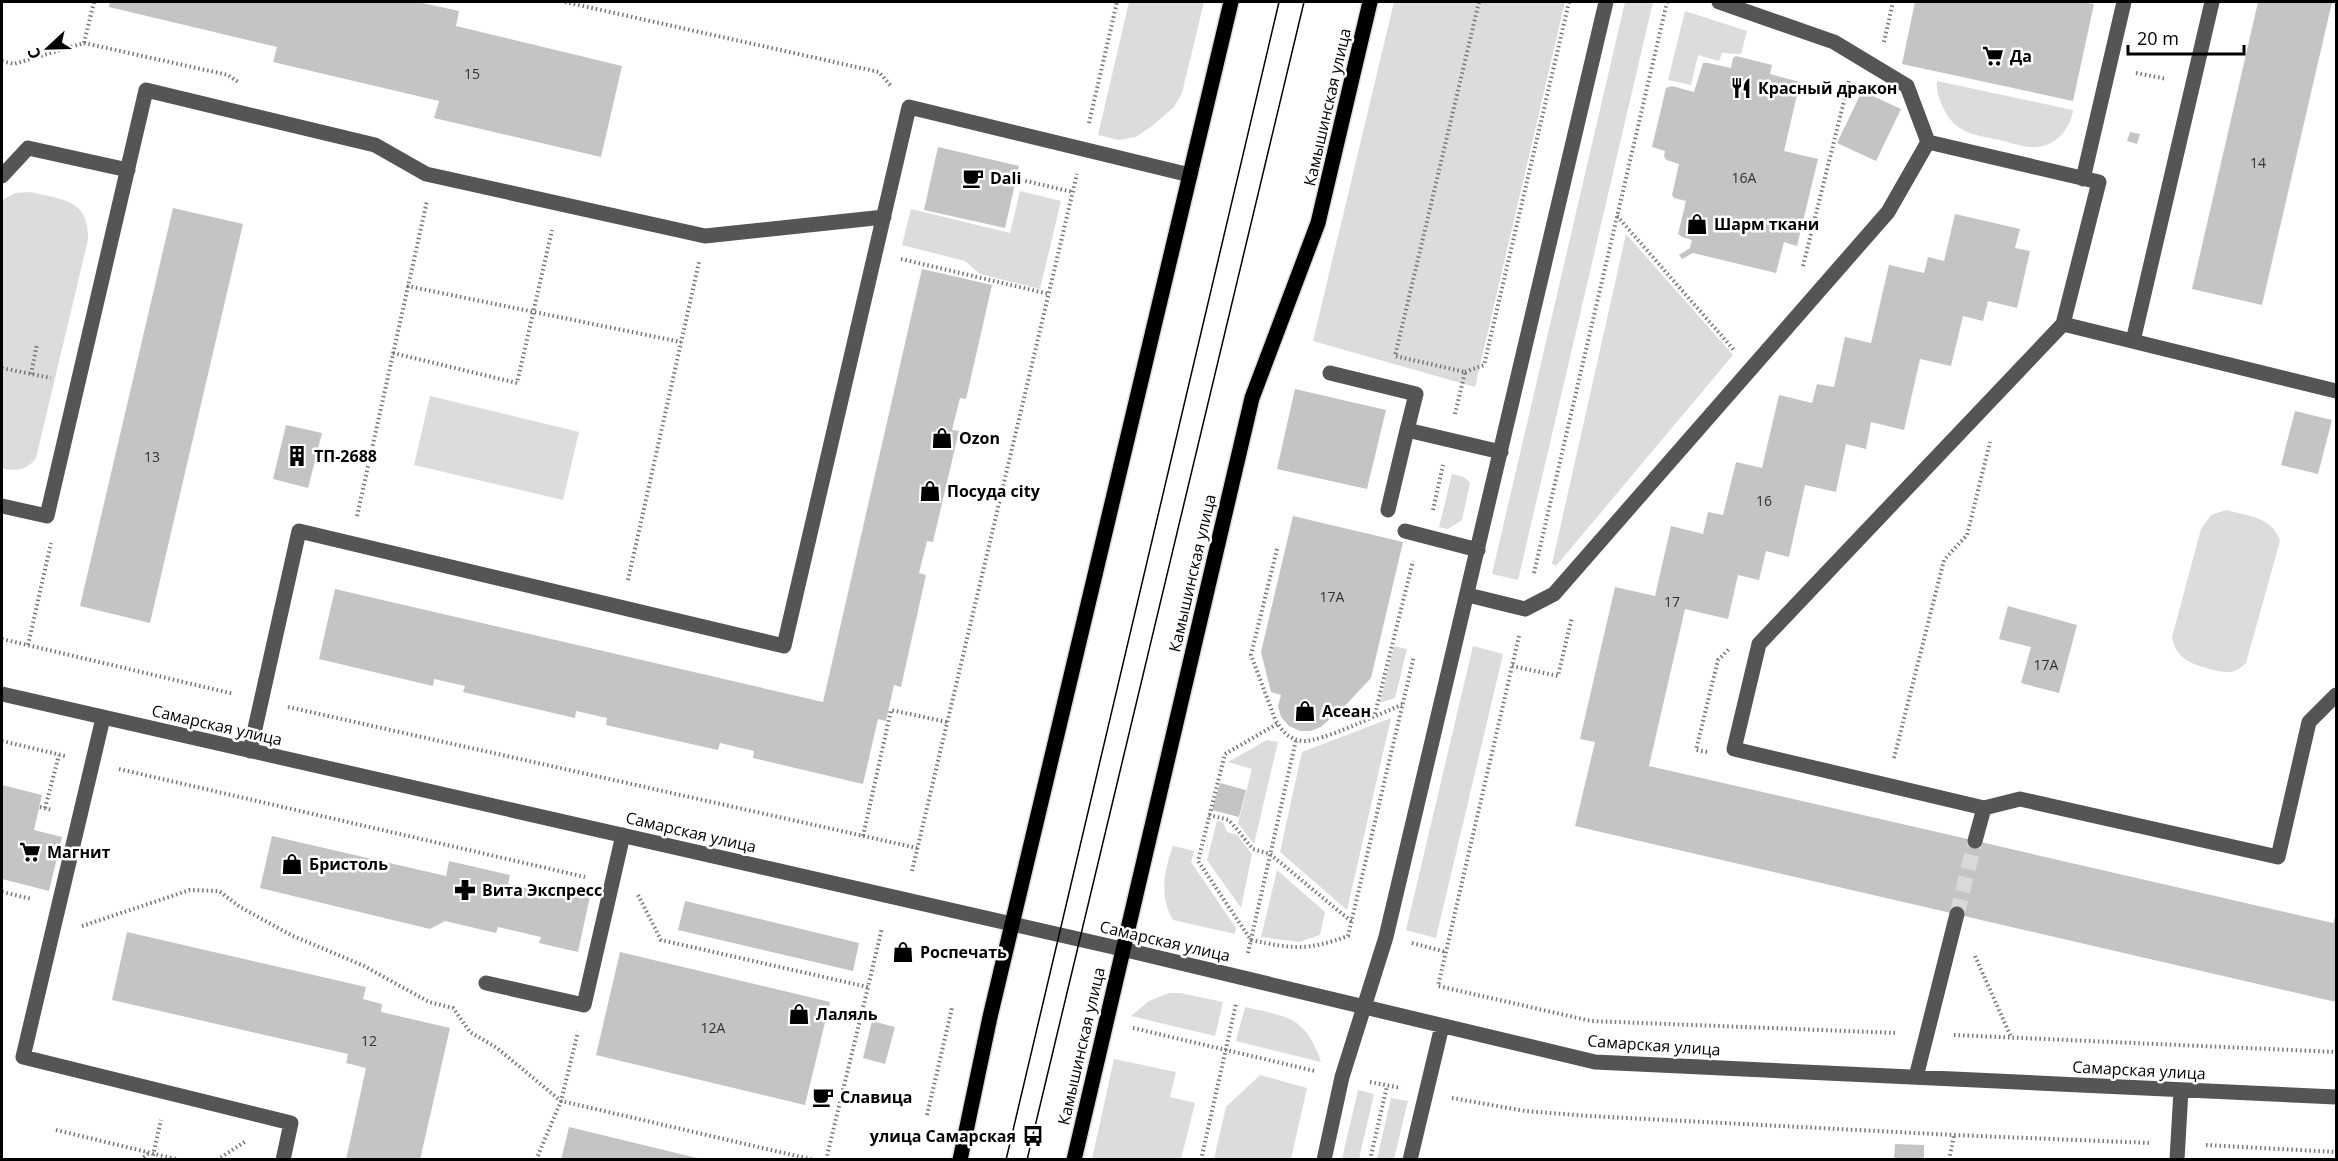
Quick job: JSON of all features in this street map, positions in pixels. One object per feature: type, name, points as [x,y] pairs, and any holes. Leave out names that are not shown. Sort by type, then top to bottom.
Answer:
[{"type":"main road","points":[[960,1160],[990,1017],[1231,2]]},
{"type":"main road","name":"Камышинская улица","points":[[1074,1160],[1252,398],[1318,223],[1370,2]]},
{"type":"street","points":[[1323,1160],[1342,1077],[1386,937],[1606,2]]},
{"type":"street","points":[[1719,2],[1834,42],[1856,53],[1907,86],[1928,142]]},
{"type":"street","points":[[2083,178],[2124,2]]},
{"type":"street","points":[[2133,341],[2212,2]]},
{"type":"street","points":[[2,506],[47,516],[146,90],[375,145],[426,174],[705,236],[884,217]]},
{"type":"street","points":[[250,751],[299,531],[784,646],[909,107],[1190,175]]},
{"type":"street","points":[[1928,142],[2099,182],[2063,324],[1759,644],[1734,749],[1984,808],[2020,799],[2278,857],[2309,722],[2337,696]]},
{"type":"street","points":[[1468,595],[1525,609],[1554,594],[1888,212],[1928,142]]},
{"type":"street","points":[[2,176],[28,148],[128,170]]},
{"type":"street","points":[[2063,324],[2337,391]]},
{"type":"street","points":[[1330,373],[1416,394],[1388,510]]},
{"type":"street","points":[[1407,430],[1501,452]]},
{"type":"street","points":[[1417,535],[1478,550]]},
{"type":"street","name":"Самарская улица","points":[[2,694],[1122,949],[1595,1062],[2337,1097]]},
{"type":"street","points":[[103,718],[23,1057],[291,1123],[283,1160]]},
{"type":"street","points":[[1975,841],[1984,808]]},
{"type":"street","points":[[486,983],[584,1005],[623,835]]},
{"type":"street","points":[[1916,1077],[1957,914]]},
{"type":"street","points":[[1410,1160],[1442,1026]]},
{"type":"street","points":[[2177,1160],[2181,1090]]},
{"type":"path","points":[[2,62],[14,64],[84,43],[94,2]]},
{"type":"path","points":[[565,2],[879,72],[909,107]]},
{"type":"path","points":[[912,871],[1117,2]]},
{"type":"path","points":[[1479,2],[1395,356],[1465,372],[1484,365],[1569,2]]},
{"type":"path","points":[[1667,2],[1438,986],[1591,1021],[2337,1052]]},
{"type":"path","points":[[1878,68],[1893,2]]},
{"type":"path","points":[[1802,272],[1856,53]]},
{"type":"path","points":[[2109,67],[2193,85]]},
{"type":"path","points":[[351,543],[432,175]]},
{"type":"path","points":[[1022,180],[1073,192]]},
{"type":"path","points":[[393,353],[517,383],[558,203]]},
{"type":"path","points":[[1617,216],[1738,355]]},
{"type":"path","points":[[622,607],[705,236]]},
{"type":"path","points":[[876,253],[1049,294]]},
{"type":"path","points":[[407,286],[681,342]]},
{"type":"path","points":[[31,374],[37,344]]},
{"type":"path","points":[[2,368],[78,383]]},
{"type":"path","points":[[1375,715],[1417,535],[1449,440],[1465,372]]},
{"type":"path","points":[[1887,785],[1944,560],[1967,535],[1993,432]]},
{"type":"path","points":[[1277,549],[1251,655],[1277,724],[1287,735],[1304,741],[1316,740],[1402,705]]},
{"type":"path","points":[[1536,566],[1545,568]]},
{"type":"path","points":[[2,639],[917,848]]},
{"type":"path","points":[[1696,750],[1718,660],[1734,643]]},
{"type":"path","points":[[1277,724],[1225,754],[1198,861],[1251,940],[1287,948],[1313,947],[1348,936],[1414,656]]},
{"type":"path","points":[[862,836],[891,710],[947,723]]},
{"type":"path","points":[[2,741],[635,889],[661,940],[868,987]]},
{"type":"path","points":[[45,808],[59,754]]},
{"type":"path","points":[[1209,815],[1229,820],[1253,849],[1270,854],[1352,922]]},
{"type":"path","points":[[79,927],[190,890],[219,891],[240,907],[291,935],[364,966],[429,1002],[453,1008],[470,1032],[497,1048],[561,1101],[814,1160]]},
{"type":"path","points":[[1957,914],[2011,1037]]},
{"type":"path","points":[[826,1160],[882,928]]},
{"type":"path","points":[[536,1160],[561,1101],[584,1005]]},
{"type":"path","points":[[927,1115],[952,1008]]},
{"type":"path","points":[[1129,1027],[1342,1077],[1536,1112],[1954,1136],[2337,1152]]},
{"type":"path","points":[[1370,1160],[1387,1086]]},
{"type":"path","points":[[152,1160],[167,1093]]},
{"type":"path","points":[[56,1130],[180,1160]]},
{"type":"path","points":[[1949,1160],[1954,1136]]},
{"type":"path","points":[[140,1160],[152,1153]]},
{"type":"shaded area","points":[[1129,2],[1204,2],[1182,93],[1174,107],[1136,137],[1119,140],[1098,135]]},
{"type":"shaded area","points":[[1394,2],[1565,2],[1475,387],[1313,341]]},
{"type":"shaded area","points":[[1625,2],[1653,2],[1518,580],[1492,574]]},
{"type":"shaded area","points":[[1685,11],[1747,31],[1741,54],[1722,53],[1719,61],[1698,55],[1691,85],[1668,80]]},
{"type":"shaded area","points":[[1937,81],[2073,110],[2072,117],[2061,135],[2044,146],[2023,146],[1972,134],[1951,121],[1940,100]]},
{"type":"shaded area","points":[[1020,191],[1061,201],[1040,289],[980,274],[965,261],[902,245],[911,209],[1010,233]]},
{"type":"shaded area","points":[[31,192],[63,200],[79,209],[87,226],[88,240],[36,458],[21,469],[12,470],[2,468],[2,200],[15,193]]},
{"type":"shaded area","points":[[1626,234],[1733,355],[1556,566],[1552,564]]},
{"type":"shaded area","points":[[430,396],[579,432],[563,500],[414,465]]},
{"type":"shaded area","points":[[1452,474],[1464,477],[1470,483],[1462,520],[1448,529],[1439,527]]},
{"type":"shaded area","points":[[2226,510],[2265,522],[2277,533],[2280,541],[2246,663],[2237,670],[2229,672],[2203,667],[2185,659],[2177,650],[2172,637],[2201,529],[2211,515]]},
{"type":"shaded area","points":[[1394,646],[1407,649],[1395,698],[1380,703]]},
{"type":"shaded area","points":[[1473,646],[1503,654],[1436,938],[1406,930]]},
{"type":"shaded area","points":[[1391,718],[1347,910],[1280,852],[1302,752]]},
{"type":"shaded area","points":[[1267,740],[1278,742],[1254,844],[1238,823],[1252,769],[1228,762]]},
{"type":"shaded area","points":[[1217,821],[1223,822],[1227,832],[1237,835],[1252,854],[1241,908],[1207,860]]},
{"type":"shaded area","points":[[1173,846],[1194,851],[1191,862],[1236,928],[1235,934],[1173,920],[1166,902],[1164,883]]},
{"type":"shaded area","points":[[1277,870],[1325,912],[1320,935],[1299,942],[1261,937]]},
{"type":"shaded area","points":[[1169,993],[1180,993],[1223,1002],[1215,1036],[1131,1016],[1149,1001]]},
{"type":"shaded area","points":[[1245,1007],[1283,1016],[1293,1021],[1308,1035],[1321,1062],[1236,1041]]},
{"type":"shaded area","points":[[1114,1059],[1176,1072],[1170,1097],[1195,1103],[1181,1159],[1092,1159]]},
{"type":"shaded area","points":[[1260,1075],[1307,1088],[1291,1159],[1214,1159],[1226,1107]]},
{"type":"shaded area","points":[[1358,1090],[1374,1094],[1359,1159],[1342,1159]]},
{"type":"shaded area","points":[[1391,1098],[1408,1101],[1394,1159],[1377,1159]]},
{"type":"building","points":[[110,2],[418,2],[459,11],[456,26],[622,66],[601,157],[434,118],[439,101],[273,62],[277,47],[109,7]]},
{"type":"building","name":"Да","points":[[1915,2],[2082,2],[2094,4],[2073,101],[1902,64]]},
{"type":"building","points":[[2258,2],[2332,2],[2262,305],[2192,289]]},
{"type":"building","points":[[1736,56],[1772,65],[1770,74],[1800,82],[1784,151],[1818,159],[1797,246],[1784,242],[1776,273],[1693,253],[1682,259],[1679,255],[1690,248],[1692,240],[1678,234],[1686,201],[1674,198],[1672,195],[1679,164],[1666,160],[1665,151],[1652,147],[1666,88],[1672,86],[1694,92],[1703,63],[1731,68],[1733,58]]},
{"type":"building","points":[[1862,91],[1901,109],[1876,161],[1837,143]]},
{"type":"building","points":[[2130,132],[2140,134],[2137,144],[2127,141]]},
{"type":"building","points":[[938,147],[1019,166],[1005,228],[924,210]]},
{"type":"building","points":[[173,208],[243,224],[150,623],[80,606]]},
{"type":"building","points":[[1955,214],[2020,229],[2015,248],[2030,251],[2017,308],[1988,301],[1983,321],[1963,316],[1951,366],[1920,359],[1904,430],[1871,422],[1866,449],[1846,444],[1836,492],[1805,485],[1789,557],[1766,551],[1759,580],[1738,575],[1728,619],[1685,609],[1649,766],[2333,923],[2336,914],[2336,1002],[1575,826],[1595,742],[1580,739],[1615,587],[1655,596],[1671,526],[1703,534],[1708,512],[1723,515],[1736,462],[1762,468],[1779,395],[1812,403],[1817,384],[1834,387],[1845,337],[1871,343],[1889,265],[1924,273],[1928,257],[1944,261]]},
{"type":"building","points":[[922,269],[992,285],[966,399],[960,398],[952,430],[959,431],[933,542],[927,541],[919,573],[926,575],[901,687],[894,685],[886,721],[878,719],[863,784],[753,758],[754,751],[720,743],[718,750],[606,725],[607,718],[576,711],[575,718],[463,692],[465,686],[434,679],[433,686],[319,659],[335,589],[823,702]]},
{"type":"building","points":[[1295,389],[1386,410],[1367,489],[1277,469]]},
{"type":"building","points":[[2295,411],[2332,420],[2318,474],[2281,465]]},
{"type":"building","name":"ТП-2688","points":[[286,425],[322,433],[308,488],[273,479]]},
{"type":"building","points":[[1293,516],[1403,542],[1371,678],[1342,709],[1332,707],[1329,720],[1321,727],[1310,731],[1300,731],[1289,726],[1281,717],[1278,706],[1281,695],[1271,692],[1261,652]]},
{"type":"building","points":[[2008,606],[2077,625],[2059,693],[2021,683],[2031,647],[1999,639]]},
{"type":"building","points":[[1220,783],[1246,790],[1239,817],[1212,810]]},
{"type":"building","name":"Магнит","points":[[2,785],[42,795],[34,830],[62,837],[49,891],[2,879]]},
{"type":"building","points":[[272,836],[446,876],[449,861],[510,875],[508,884],[551,894],[552,887],[590,896],[578,952],[539,943],[541,937],[498,927],[496,933],[445,921],[430,929],[260,888]]},
{"type":"building","points":[[685,901],[859,943],[853,971],[678,930]]},
{"type":"building","points":[[127,932],[366,987],[363,999],[382,1004],[381,1012],[450,1028],[420,1160],[346,1160],[366,1068],[346,1063],[348,1054],[112,1000]]},
{"type":"building","points":[[898,945],[910,948],[907,961],[895,958]]},
{"type":"building","points":[[620,952],[830,1002],[805,1105],[596,1055]]},
{"type":"building","points":[[872,1021],[895,1027],[885,1064],[863,1058]]},
{"type":"building","points":[[569,1127],[701,1159],[701,1160],[561,1160]]},
{"type":"building","points":[[1895,1144],[1924,1145],[1924,1160],[1894,1160]]},
{"type":"tunnel","points":[[1957,914],[1975,841]]},
{"type":"tram line","points":[[1006,1160],[1279,2]]},
{"type":"tram line","points":[[1027,1160],[1304,2]]},
{"type":"place","name":"Да","points":[[1993,56]]},
{"type":"place","name":"Красный дракон","points":[[1741,88]]},
{"type":"place","name":"Dali","points":[[973,178]]},
{"type":"place","name":"Шарм ткани","points":[[1697,224]]},
{"type":"place","name":"Ozon","points":[[942,438]]},
{"type":"place","name":"ТП-2688","points":[[297,456]]},
{"type":"place","name":"Посуда city","points":[[930,491]]},
{"type":"place","name":"Асеан","points":[[1305,711]]},
{"type":"place","name":"Магнит","points":[[30,852]]},
{"type":"place","name":"Бристоль","points":[[292,864]]},
{"type":"place","name":"Вита Экспресс","points":[[465,890]]},
{"type":"place","name":"Роспечать","points":[[903,952]]},
{"type":"place","name":"Лаляль","points":[[799,1014]]},
{"type":"place","name":"Славица","points":[[823,1097]]},
{"type":"place","name":"улица Самарская","points":[[1033,1136]]}]
